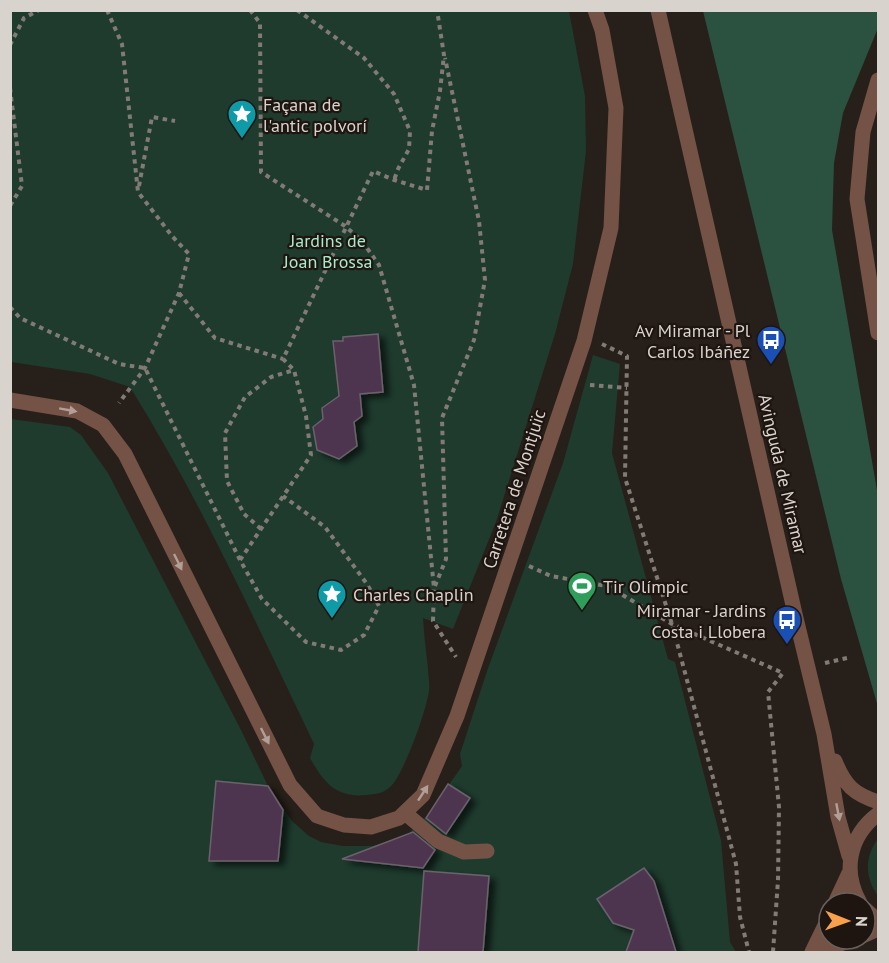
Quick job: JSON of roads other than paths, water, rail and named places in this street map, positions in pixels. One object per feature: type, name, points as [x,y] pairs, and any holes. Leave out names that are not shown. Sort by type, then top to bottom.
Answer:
[{"type":"street","points":[[595,10],[602,30]]},
{"type":"street","points":[[602,10],[602,30]]},
{"type":"street","name":"Avinguda de Miramar","points":[[658,10],[792,603],[824,734],[838,817],[849,856]]},
{"type":"street","name":"Carretera de Montjuïc","points":[[10,400],[77,411],[103,424],[125,454],[290,785],[316,816],[344,825],[371,827],[399,818],[423,795],[457,716],[584,341],[611,228],[616,108],[602,30]]},
{"type":"street","points":[[879,80],[863,132],[857,199],[879,333]]},
{"type":"street","name":"Avinguda de Miramar","points":[[824,734],[843,779],[861,796],[879,802]]},
{"type":"street","points":[[405,813],[438,841],[464,852],[487,851]]},
{"type":"street","points":[[853,891],[849,873],[849,856],[864,826],[879,814]]},
{"type":"street","points":[[841,891],[849,873]]},
{"type":"place","name":"Façana de l'antic polvorí","points":[[242,140]]},
{"type":"place","name":"Av Miramar - Pl Carlos Ibáñez","points":[[771,366]]},
{"type":"place","name":"Tir Olímpic","points":[[582,612]]},
{"type":"place","name":"Charles Chaplin","points":[[332,620]]},
{"type":"place","name":"Miramar - Jardins Costa i Llobera","points":[[787,646]]},
{"type":"park label","name":"Jardins de Joan Brossa","points":[[328,250]]}]
